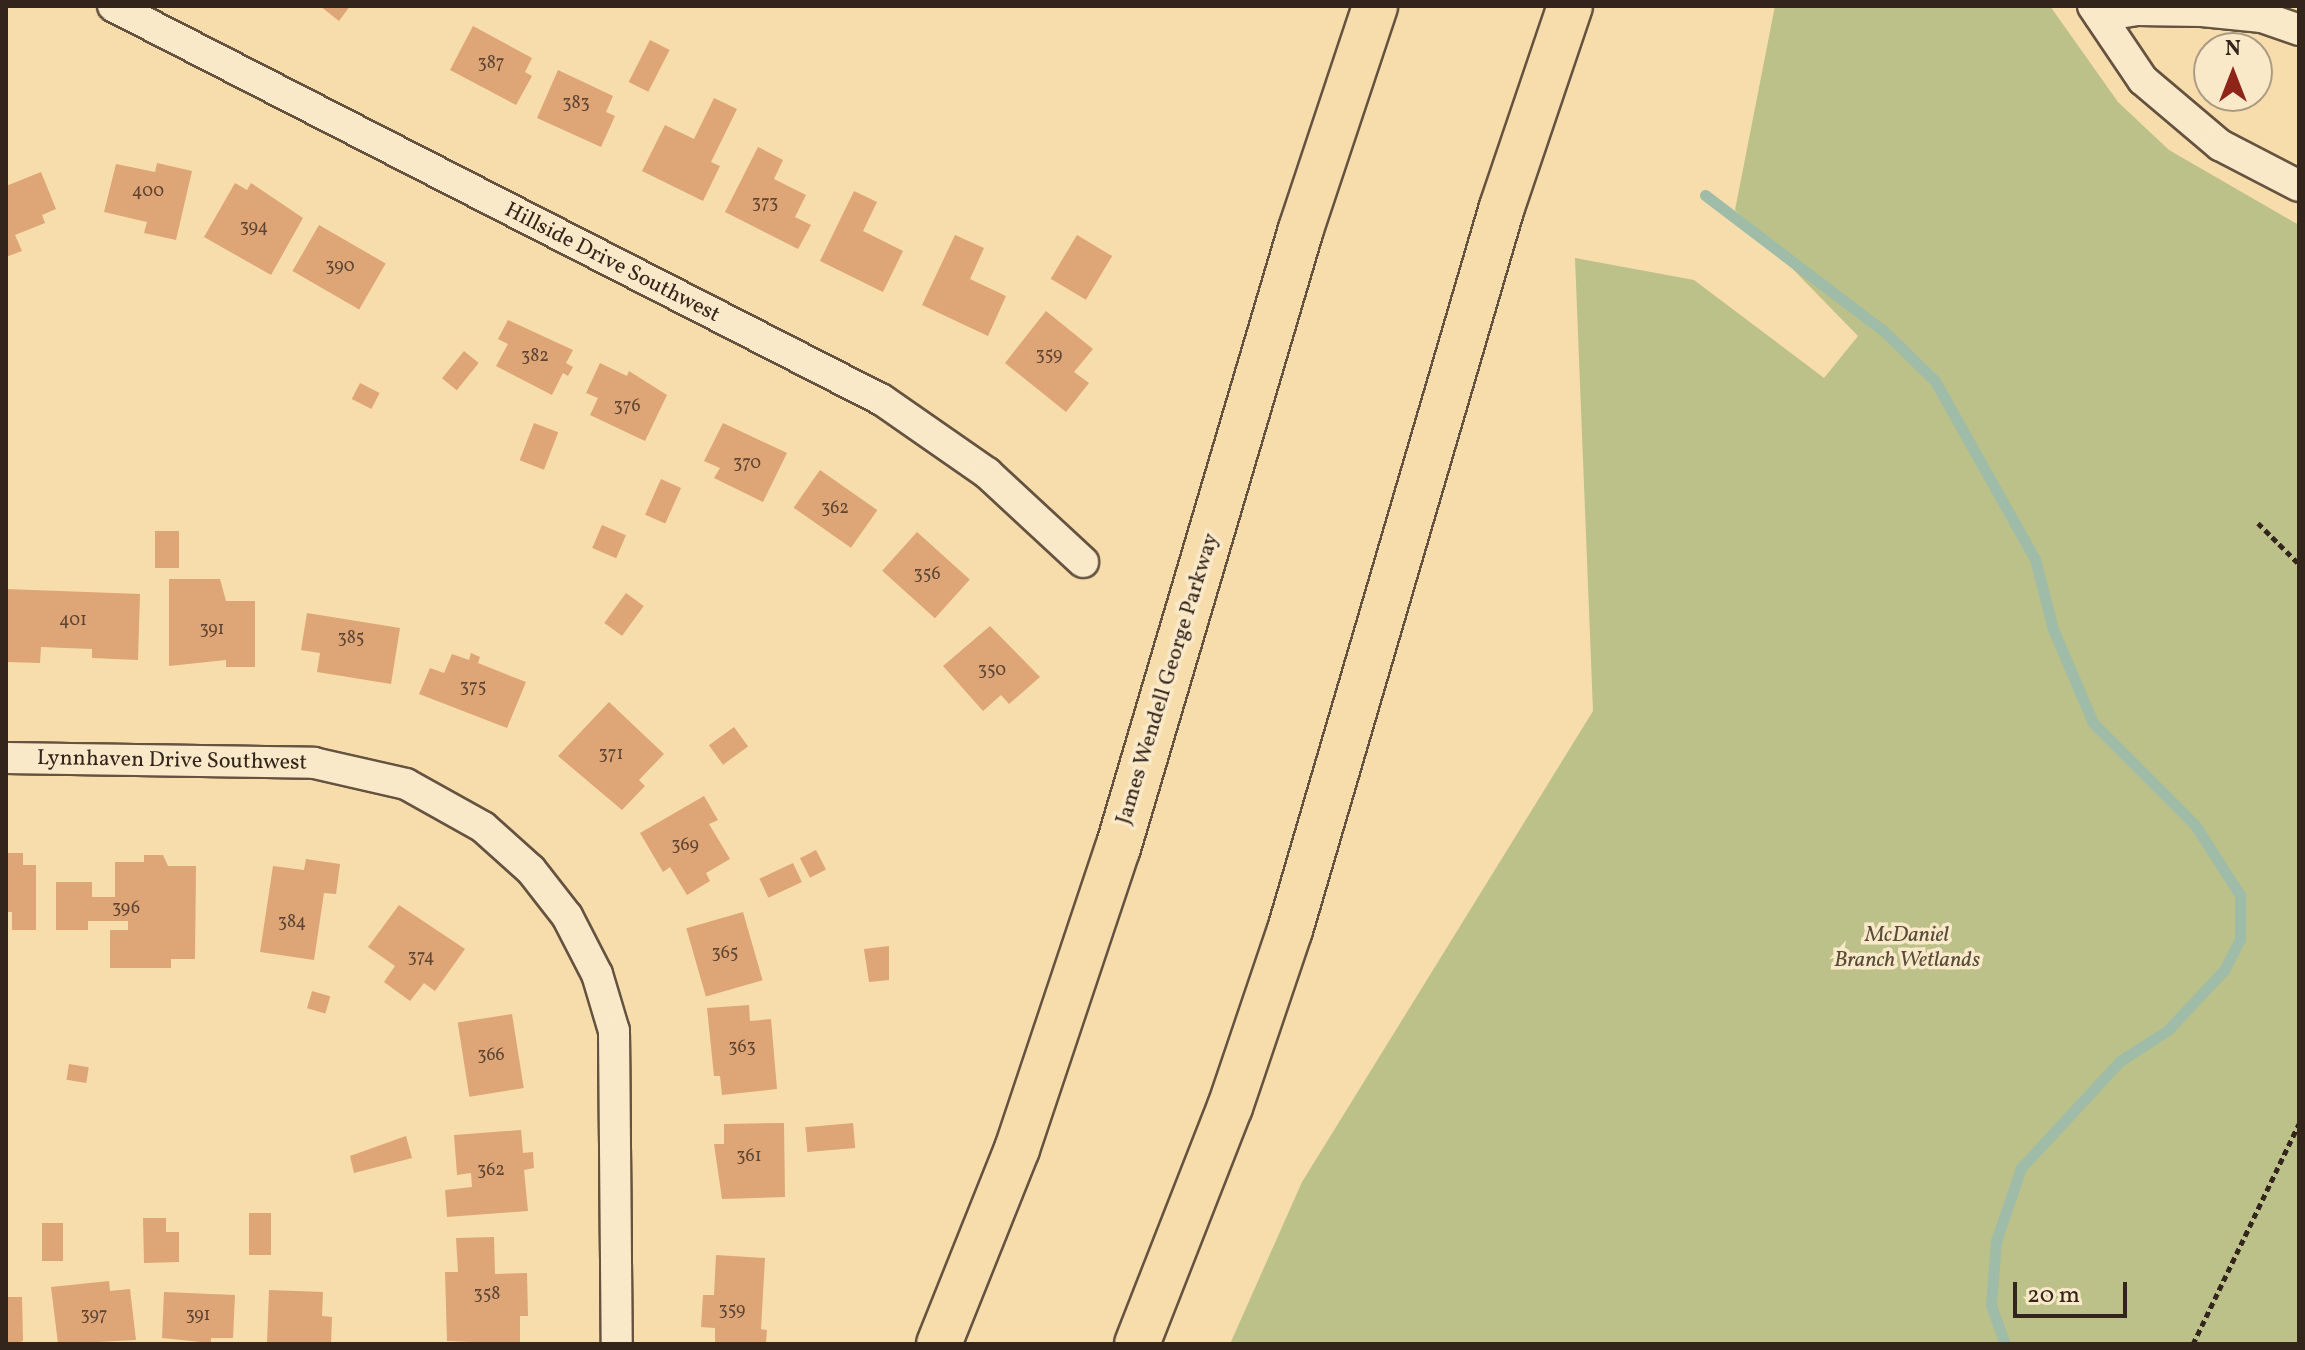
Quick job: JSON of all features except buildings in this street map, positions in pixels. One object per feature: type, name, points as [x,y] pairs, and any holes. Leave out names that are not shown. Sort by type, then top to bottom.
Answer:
[{"type":"highway","name":"James Wendell George Parkway","points":[[939,1344],[1017,1149],[1113,863],[1301,229],[1375,6]]},
{"type":"highway","points":[[1137,1344],[1230,1107],[1290,930],[1502,207],[1570,6]]},
{"type":"street","name":"Hillside Drive Southwest","points":[[113,6],[882,400],[987,473],[1083,562]]},
{"type":"street","points":[[2097,11],[2202,11],[2262,17],[2299,30]]},
{"type":"street","points":[[2097,11],[2154,89],[2220,145],[2299,186]]},
{"type":"street","name":"Lynnhaven Drive Southwest","points":[[6,758],[314,763],[406,784],[483,827],[531,870],[567,916],[597,974],[614,1031],[617,1344]]},
{"type":"path","points":[[2258,523],[2299,564]]},
{"type":"path","points":[[2193,1344],[2299,1124]]},
{"type":"green space","name":"McDaniel Branch Wetlands","points":[[1775,6],[2050,6],[2118,102],[2169,150],[2299,225],[2299,1344],[1230,1344],[1302,1182],[1593,711],[1575,258],[1694,280],[1824,378],[1858,336],[1735,210]]},
{"type":"waterway","points":[[1705,195],[1885,332],[1935,381],[2035,559],[2053,629],[2093,723],[2195,825],[2240,895],[2240,939],[2225,969],[2168,1030],[2120,1061],[2021,1168],[1996,1241],[1991,1305],[2005,1344]]}]
